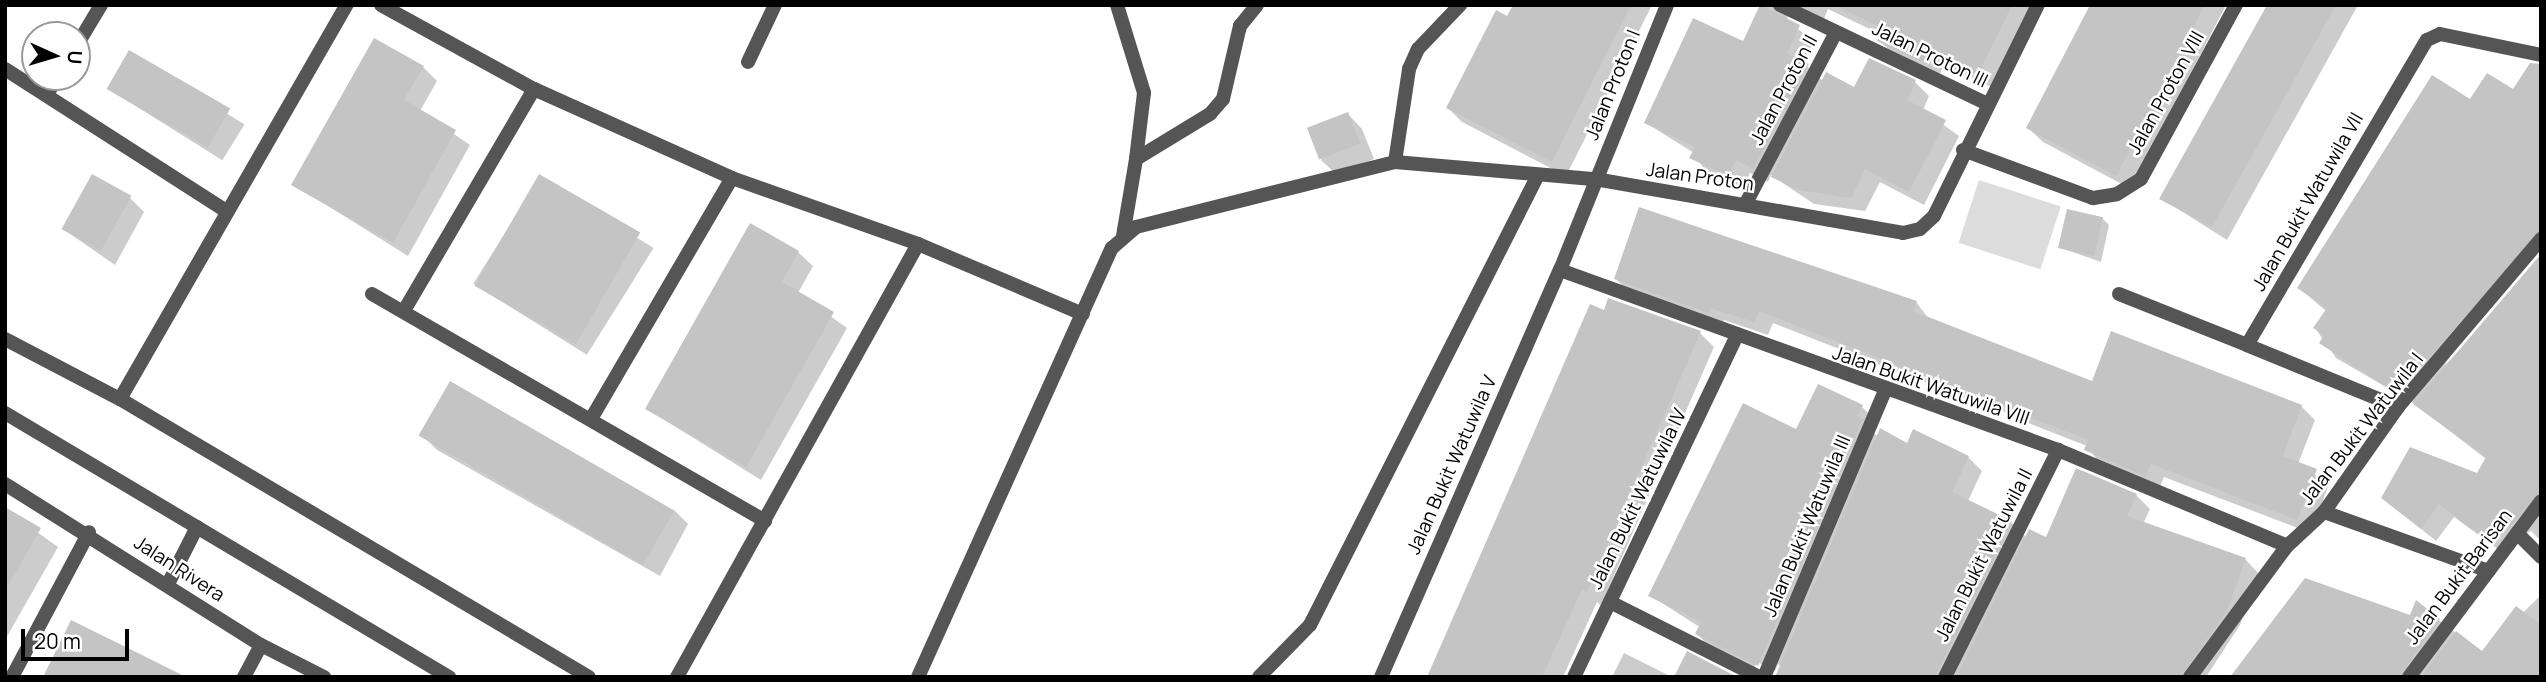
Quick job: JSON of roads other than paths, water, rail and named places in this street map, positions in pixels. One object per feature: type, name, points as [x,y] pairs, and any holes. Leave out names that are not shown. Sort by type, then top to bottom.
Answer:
[{"type":"street","points":[[91,22],[101,5]]},
{"type":"street","points":[[120,399],[225,210],[347,5]]},
{"type":"street","points":[[381,5],[534,89],[732,178],[918,244],[1083,314]]},
{"type":"street","points":[[748,62],[775,5]]},
{"type":"street","points":[[918,677],[1083,314],[1123,236],[1144,93],[1117,5]]},
{"type":"street","points":[[1136,159],[1210,114],[1223,99],[1240,26],[1257,5]]},
{"type":"street","points":[[1395,162],[1409,69],[1418,49],[1460,5]]},
{"type":"street","name":"Jalan Proton I","points":[[1560,270],[1667,5]]},
{"type":"street","name":"Jalan Proton III","points":[[1780,5],[1987,104]]},
{"type":"street","name":"Jalan Proton","points":[[1123,236],[1136,227],[1395,162],[1595,179],[1746,203],[1903,233],[1920,229],[1934,216],[1963,150],[2038,5]]},
{"type":"street","name":"Jalan Proton VIII","points":[[1963,150],[2093,198],[2118,194],[2141,179],[2236,5]]},
{"type":"street","name":"Jalan Proton II","points":[[1746,203],[1836,32]]},
{"type":"street","name":"Jalan Bukit Watuwila VII","points":[[2247,345],[2427,40],[2441,34],[2541,55]]},
{"type":"street","points":[[5,69],[225,210]]},
{"type":"street","points":[[405,309],[534,89]]},
{"type":"street","points":[[1259,677],[1310,625],[1538,175]]},
{"type":"street","points":[[591,419],[732,178]]},
{"type":"street","name":"Jalan Bukit Watuwila I","points":[[2190,677],[2287,546],[2324,512],[2398,407],[2541,239]]},
{"type":"street","points":[[677,677],[918,244]]},
{"type":"street","name":"Jalan Bukit Watuwila VIII","points":[[1560,270],[1885,391],[2058,450],[2287,546]]},
{"type":"street","name":"Jalan Bukit Watuwila V","points":[[1381,677],[1560,270]]},
{"type":"street","points":[[2119,294],[2398,407]]},
{"type":"street","points":[[372,295],[405,309],[765,521]]},
{"type":"street","name":"Jalan Bukit Watuwila IV","points":[[1574,677],[1736,337]]},
{"type":"street","points":[[5,339],[120,399],[589,677]]},
{"type":"street","name":"Jalan Bukit Watuwila III","points":[[1761,677],[1885,391]]},
{"type":"street","points":[[5,413],[449,677]]},
{"type":"street","name":"Jalan Bukit Watuwila II","points":[[1945,677],[2058,450]]},
{"type":"street","name":"Jalan Rivera","points":[[5,484],[89,532],[261,645],[324,677]]},
{"type":"street","name":"Jalan Bukit Barisan","points":[[2409,677],[2541,501]]},
{"type":"street","points":[[2324,512],[2489,571]]},
{"type":"street","points":[[169,584],[197,527]]},
{"type":"street","points":[[12,677],[89,532]]},
{"type":"street","points":[[2517,533],[2541,557]]},
{"type":"street","points":[[1610,601],[1761,677]]},
{"type":"street","points":[[244,677],[261,645]]}]
